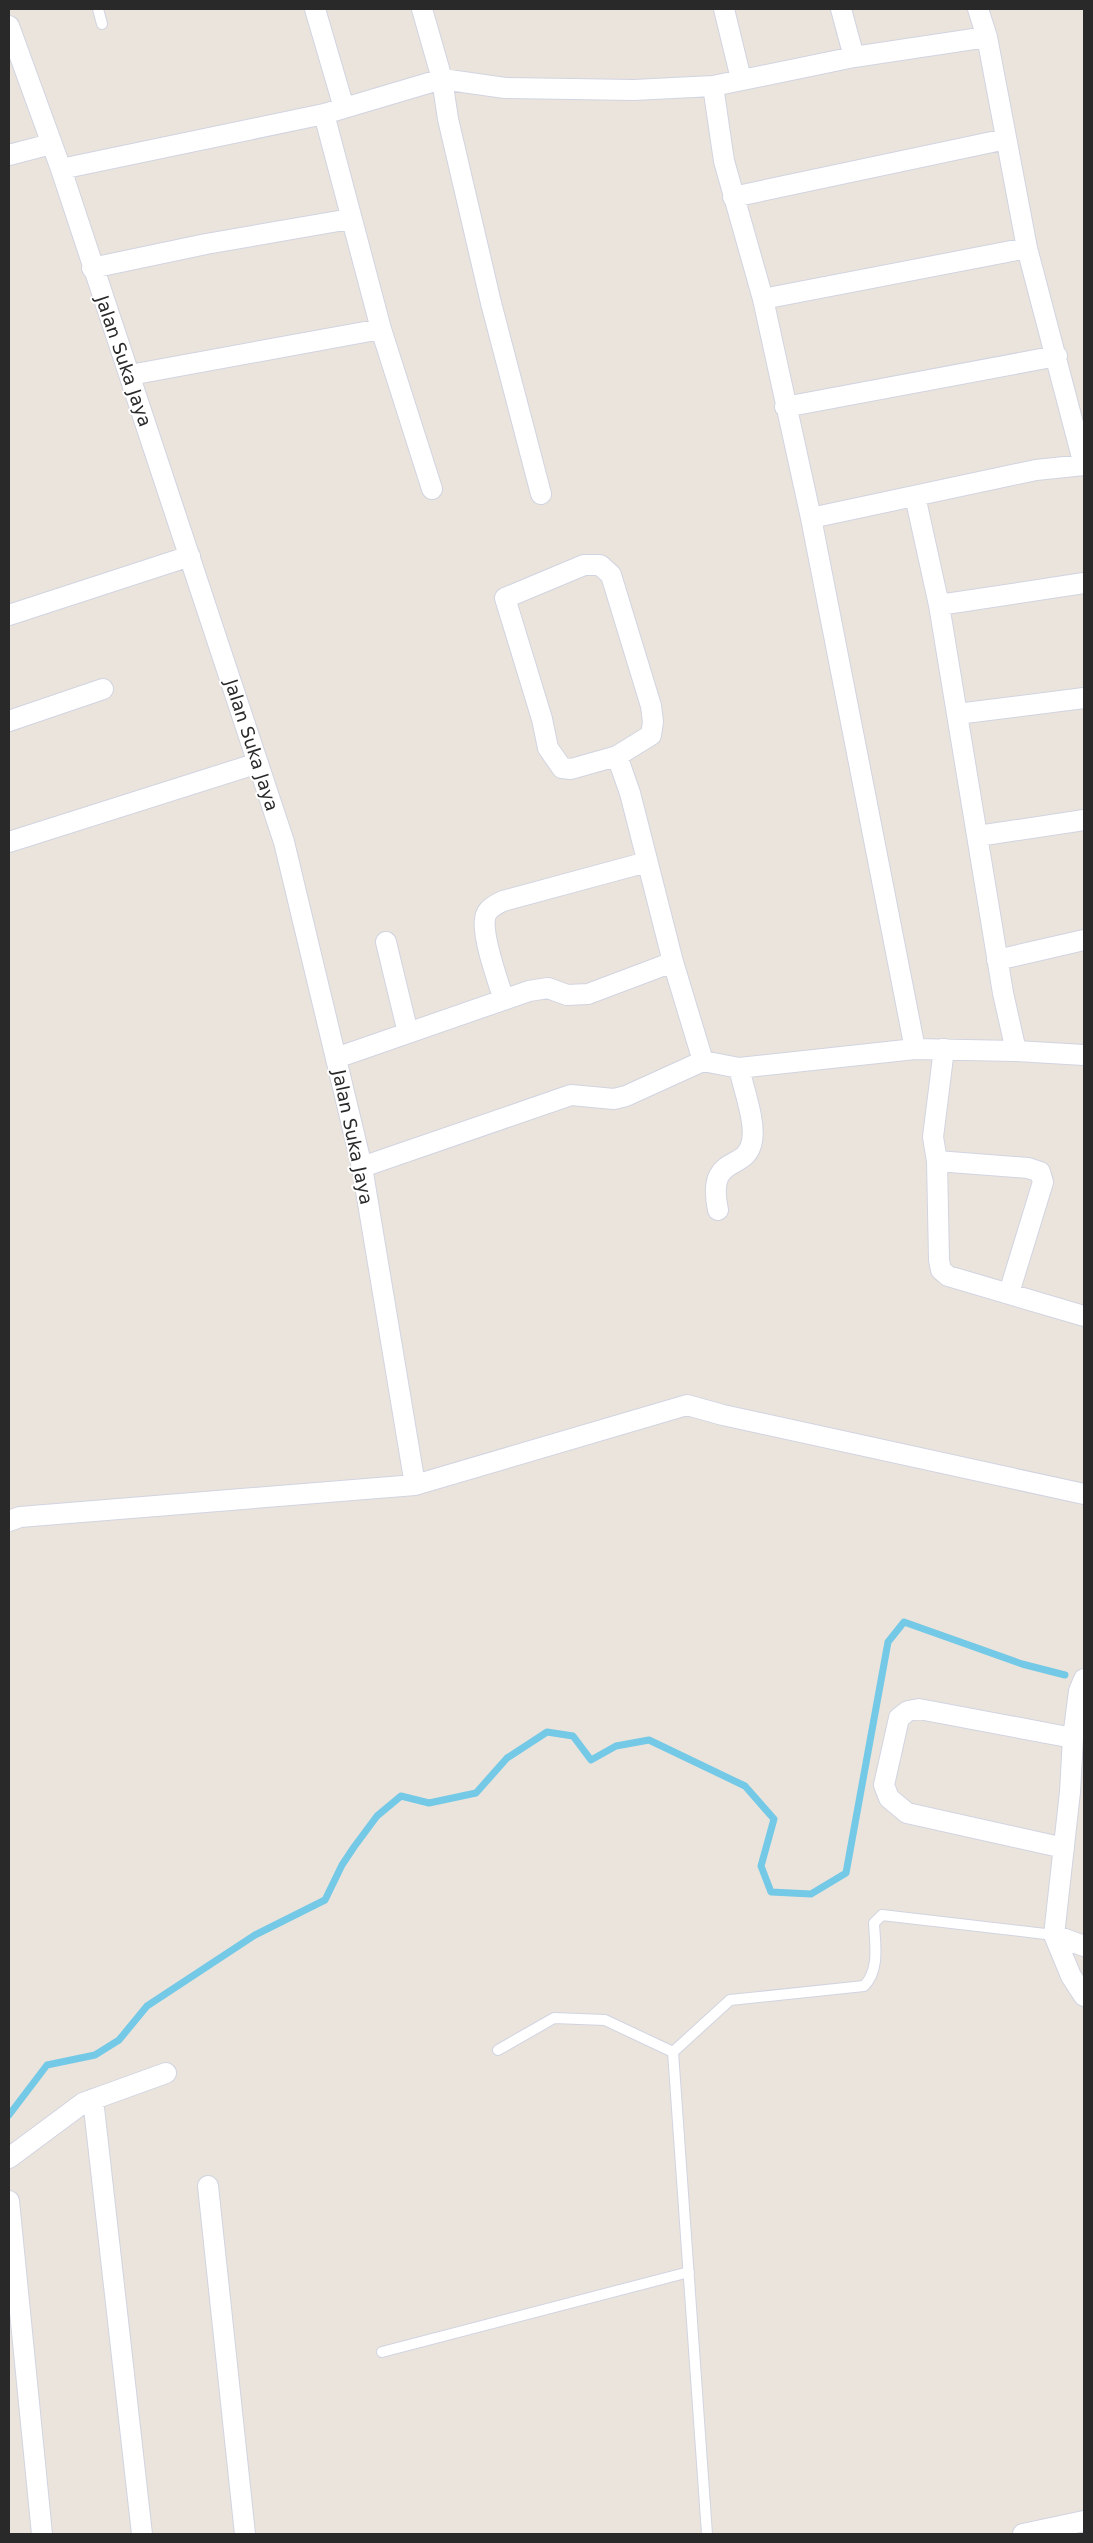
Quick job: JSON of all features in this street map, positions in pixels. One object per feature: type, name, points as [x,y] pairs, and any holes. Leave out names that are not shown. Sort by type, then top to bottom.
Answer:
[{"type":"street","points":[[315,9],[344,108]]},
{"type":"street","points":[[422,9],[442,79],[448,119],[491,303],[540,494]]},
{"type":"street","points":[[724,9],[741,79]]},
{"type":"street","points":[[841,9],[854,56]]},
{"type":"street","points":[[810,518],[1036,470],[1084,465],[1028,248],[987,37],[978,9]]},
{"type":"street","name":"Jalan Suka Jaya","points":[[9,26],[61,169],[92,268],[130,375],[284,842],[362,1167],[415,1485]]},
{"type":"street","points":[[61,169],[324,114],[442,79],[505,88],[634,90],[713,86],[854,56],[987,37]]},
{"type":"street","points":[[713,86],[724,161],[763,299],[810,518],[915,1049]]},
{"type":"street","points":[[324,114],[350,219],[381,329],[432,489]]},
{"type":"street","points":[[733,197],[1006,139]]},
{"type":"street","points":[[9,155],[51,144]]},
{"type":"street","points":[[92,268],[206,244],[350,219]]},
{"type":"street","points":[[763,299],[1028,248]]},
{"type":"street","points":[[130,375],[381,329]]},
{"type":"street","points":[[785,407],[1057,356]]},
{"type":"street","points":[[915,496],[938,606],[978,836],[997,960],[1016,1050]]},
{"type":"street","points":[[9,615],[190,556]]},
{"type":"street","points":[[584,565],[600,565],[611,575],[651,706],[653,722],[651,735],[617,756],[571,769],[562,768],[554,757],[548,748],[542,719],[505,598],[584,565]]},
{"type":"street","points":[[938,606],[1084,583]]},
{"type":"street","points":[[11,714],[103,689]]},
{"type":"street","points":[[957,714],[1084,698]]},
{"type":"street","points":[[617,756],[630,793],[673,962],[703,1061]]},
{"type":"street","points":[[9,842],[258,763]]},
{"type":"street","points":[[978,836],[1084,820]]},
{"type":"street","points":[[504,1000],[485,933],[485,918],[492,906],[504,901],[647,862]]},
{"type":"street","points":[[997,960],[1084,940]]},
{"type":"street","points":[[386,942],[408,1034]]},
{"type":"street","points":[[336,1058],[504,1000],[548,988],[567,995],[588,994],[673,962]]},
{"type":"street","points":[[362,1167],[571,1095],[614,1099],[626,1096],[703,1061],[739,1068],[915,1049],[1016,1050],[1084,1056]]},
{"type":"street","points":[[944,1050],[933,1137],[937,1161],[937,1246],[941,1270],[948,1276],[1084,1316]]},
{"type":"street","points":[[718,1210],[714,1192],[717,1178],[724,1168],[746,1156],[752,1142],[753,1130],[739,1068]]},
{"type":"street","points":[[937,1161],[1028,1168],[1040,1172],[1043,1182],[1042,1191],[1010,1293]]},
{"type":"street","points":[[9,1521],[20,1517],[415,1485],[687,1405],[723,1415],[1084,1494]]},
{"type":"street","points":[[1082,1685],[1073,1738],[1064,1848],[1054,1935],[1070,1976],[1084,1996]]},
{"type":"street","points":[[1064,1848],[907,1813],[889,1798],[884,1785],[899,1718],[908,1711],[919,1709],[1073,1738]]},
{"type":"street","points":[[1054,1935],[1084,1946]]},
{"type":"street","points":[[9,2158],[83,2102],[166,2073]]},
{"type":"street","points":[[93,2098],[142,2534]]},
{"type":"street","points":[[208,2186],[245,2534]]},
{"type":"street","points":[[9,2201],[42,2534]]},
{"type":"street","points":[[1023,2534],[1084,2521]]},
{"type":"lane","points":[[98,9],[102,24]]},
{"type":"lane","points":[[673,2052],[730,2000],[864,1986],[872,1979],[875,1967],[874,1923],[882,1915],[1054,1935]]},
{"type":"lane","points":[[498,2050],[554,2018],[606,2020],[673,2052]]},
{"type":"lane","points":[[673,2052],[708,2534]]},
{"type":"lane","points":[[382,2352],[689,2272]]},
{"type":"waterway","points":[[9,2115],[47,2065],[95,2055],[119,2040],[147,2006],[255,1935],[325,1900],[342,1865],[354,1847],[377,1816],[401,1796],[429,1803],[476,1793],[507,1758],[547,1732],[573,1736],[591,1760],[616,1746],[649,1740],[745,1786],[774,1819],[761,1866],[771,1892],[811,1894],[846,1873],[888,1642],[904,1622],[1022,1664],[1065,1675]]}]
